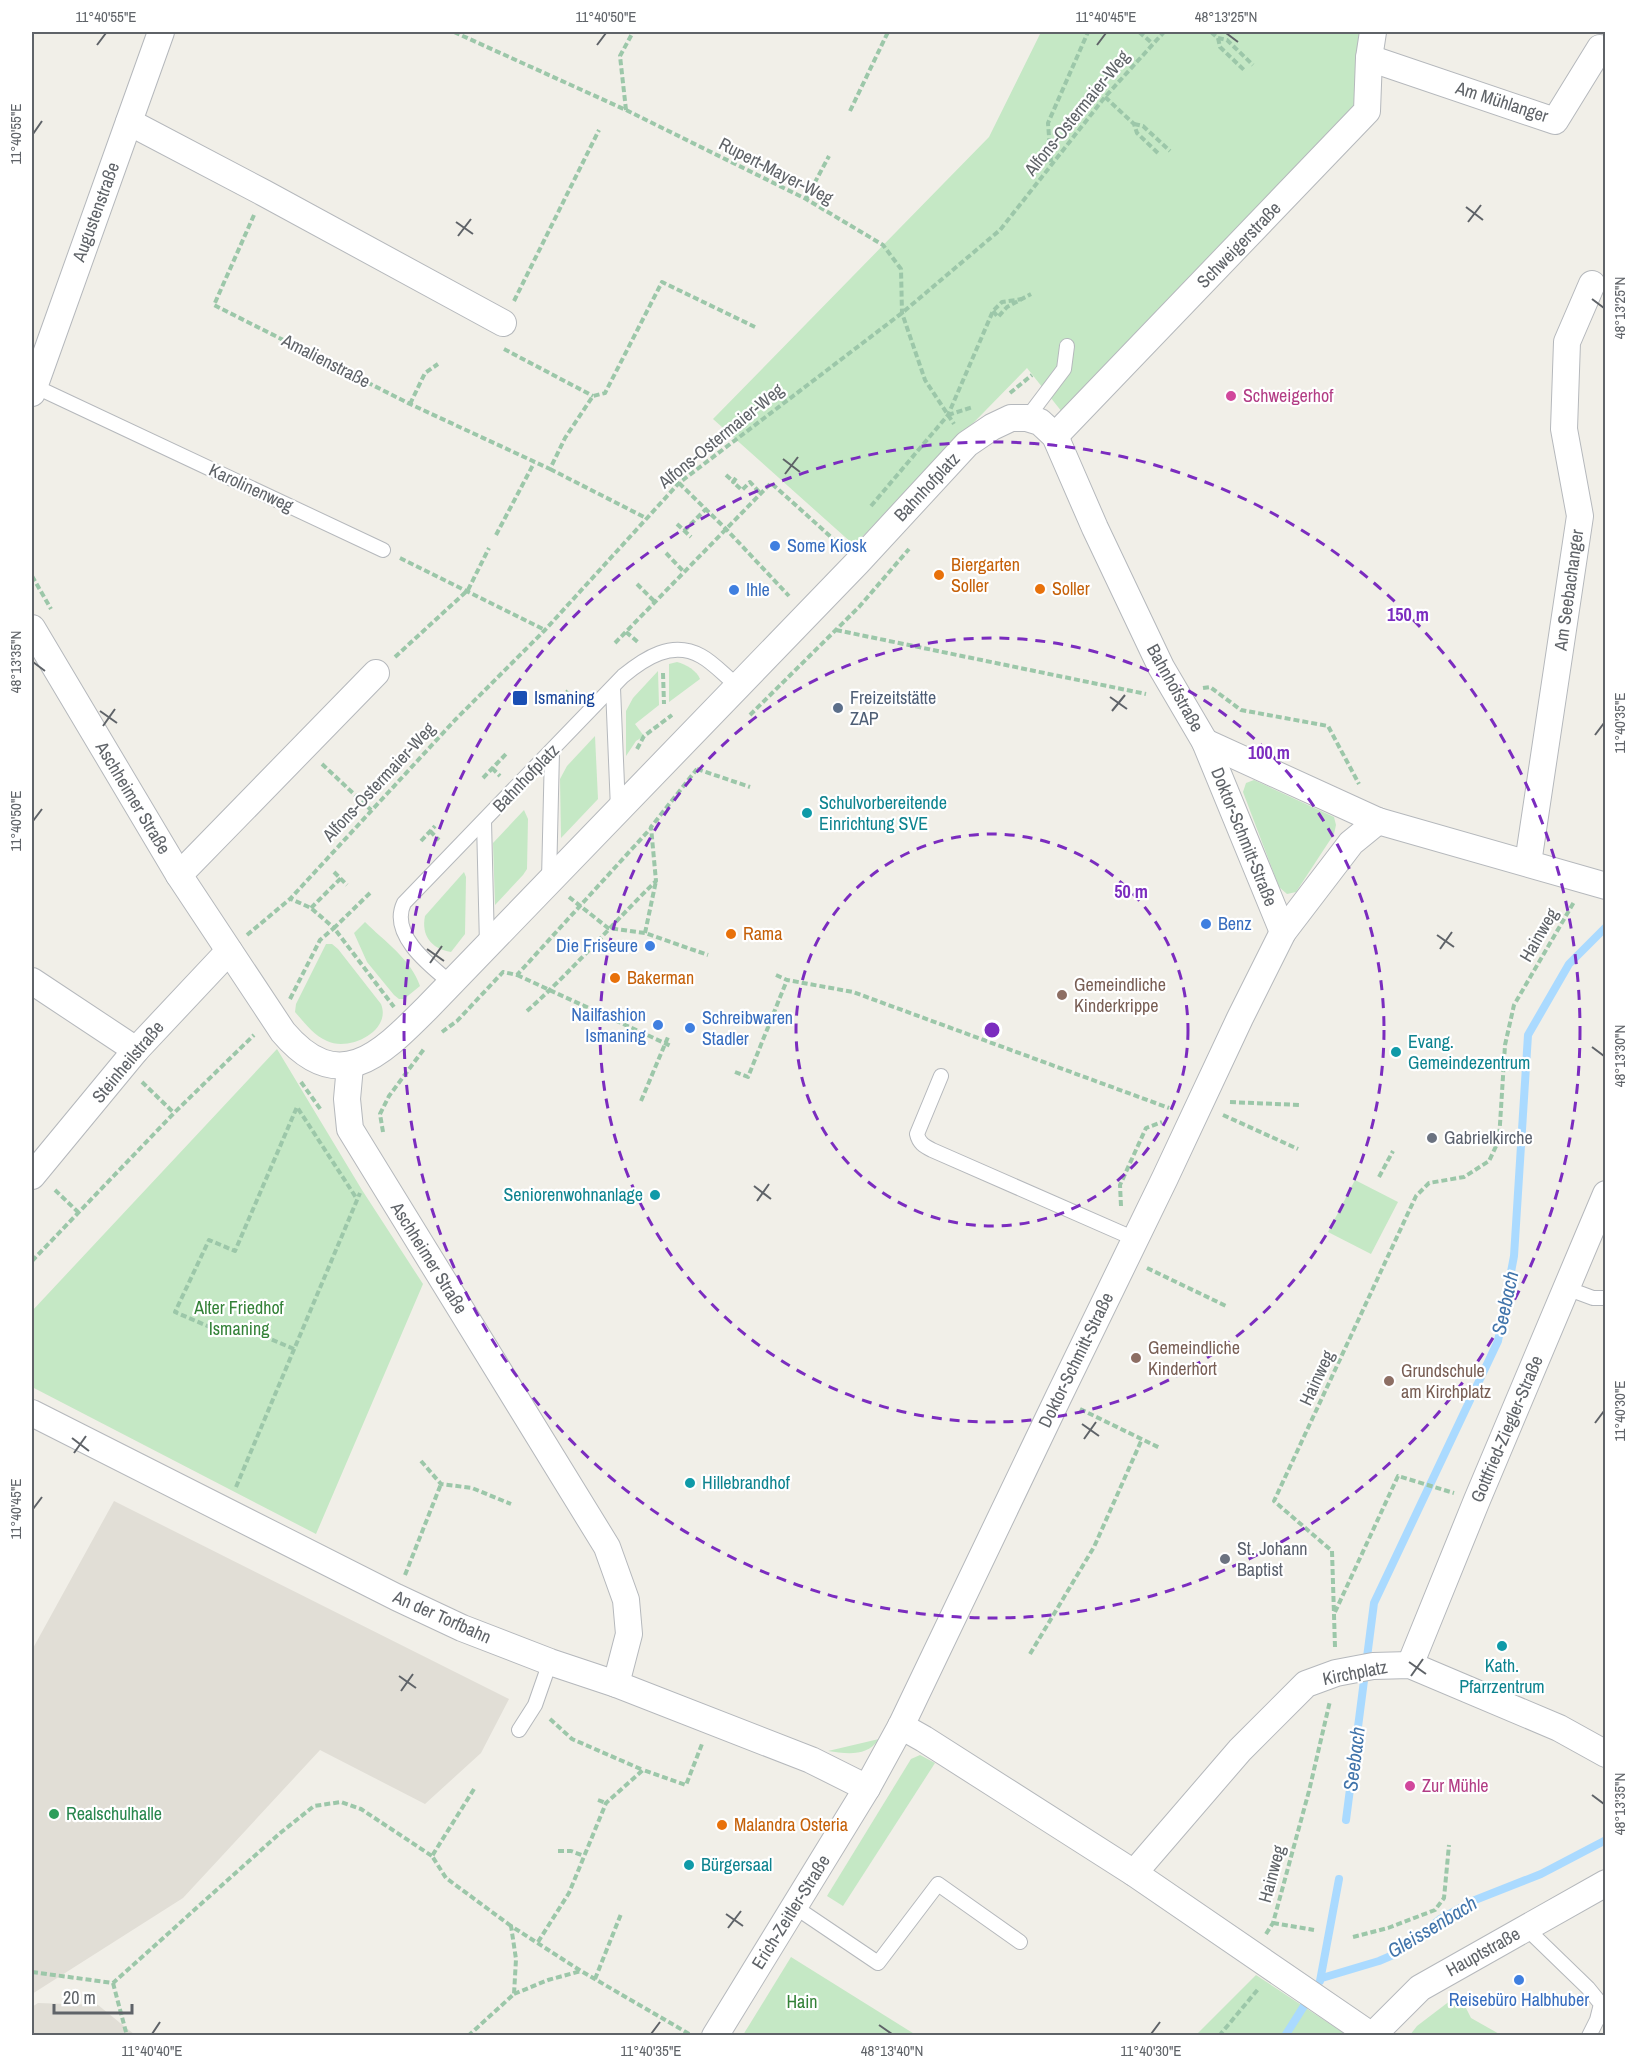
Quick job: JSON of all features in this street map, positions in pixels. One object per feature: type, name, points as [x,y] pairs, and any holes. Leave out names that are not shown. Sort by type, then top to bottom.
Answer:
[{"type":"street","name":"Augustenstraße","points":[[33,390],[161,32]]},
{"type":"street","name":"Schweigerstraße","points":[[1055,436],[1367,111],[1368,58],[1373,32]]},
{"type":"street","name":"Am Mühlanger","points":[[1368,58],[1555,121],[1600,48]]},
{"type":"street","points":[[129,122],[503,323]]},
{"type":"street","name":"Am Seebachanger","points":[[1528,863],[1580,516],[1564,429],[1567,342],[1592,284]]},
{"type":"street","points":[[967,444],[992,427],[1011,418],[1027,418],[1040,422],[1055,436]]},
{"type":"street","name":"Bahnhofstraße","points":[[1055,436],[1095,528],[1161,667],[1206,742],[1378,821],[1599,884]]},
{"type":"street","name":"Bahnhofplatz","points":[[350,1066],[375,1054],[409,1026],[858,561],[967,444]]},
{"type":"street","name":"Aschheimer Straße","points":[[32,628],[179,875],[274,1020],[304,1054],[326,1065],[350,1066],[347,1099],[350,1129],[607,1547],[626,1600],[629,1634],[616,1684]]},
{"type":"street","name":"Aschheimer Straße","points":[[179,875],[376,673]]},
{"type":"street","name":"Doktor-Schmitt-Straße","points":[[1206,742],[1283,932]]},
{"type":"street","name":"Doktor-Schmitt-Straße","points":[[867,1788],[901,1726],[1058,1398],[1189,1115],[1283,932],[1351,843],[1378,821]]},
{"type":"street","name":"Steinheilstraße","points":[[34,1174],[130,1057],[229,951]]},
{"type":"street","points":[[32,981],[130,1057]]},
{"type":"street","name":"Gottfried-Ziegler-Straße","points":[[1410,1665],[1605,1194]]},
{"type":"street","name":"An der Torfbahn","points":[[32,1413],[462,1628],[550,1662],[616,1684],[811,1760],[867,1788]]},
{"type":"street","name":"Kirchplatz","points":[[1134,1873],[1240,1750],[1306,1684],[1354,1670],[1410,1665],[1559,1728],[1605,1754]]},
{"type":"street","points":[[901,1726],[1134,1873],[1372,2036]]},
{"type":"street","name":"Erich-Zeitler-Straße","points":[[715,2036],[867,1788]]},
{"type":"street","name":"Hauptstraße","points":[[1372,2036],[1420,1988],[1605,1883]]},
{"type":"lane","points":[[1027,418],[1064,369],[1067,346]]},
{"type":"lane","name":"Karolinenweg","points":[[33,390],[383,550]]},
{"type":"lane","name":"Bahnhofplatz","points":[[451,983],[426,962],[404,935],[400,922],[404,903],[638,665],[652,656],[669,650],[688,650],[702,656],[738,686]]},
{"type":"lane","points":[[613,688],[618,809]]},
{"type":"lane","points":[[549,880],[552,751]]},
{"type":"lane","points":[[484,821],[487,946]]},
{"type":"lane","points":[[941,1077],[917,1134],[918,1140],[923,1145],[1128,1244]]},
{"type":"lane","points":[[1566,1288],[1593,1298],[1605,1298]]},
{"type":"lane","points":[[519,1730],[535,1705],[550,1662]]},
{"type":"lane","points":[[795,1907],[878,1963],[938,1884],[1020,1942]]},
{"type":"lane","points":[[1526,1928],[1588,1988],[1601,2004],[1589,2036]]},
{"type":"path","name":"Rupert-Mayer-Weg","points":[[454,32],[626,110],[806,199],[883,245],[901,269],[902,313],[925,380],[967,444]]},
{"type":"path","points":[[626,110],[620,56],[633,32]]},
{"type":"path","points":[[850,111],[888,32]]},
{"type":"path","points":[[1051,163],[1048,123],[1088,32]]},
{"type":"path","points":[[1139,32],[1152,43]]},
{"type":"path","name":"Alfons-Ostermaier-Weg","points":[[229,951],[290,899],[455,720],[545,630],[679,483],[902,313],[1000,230],[1105,97],[1164,32]]},
{"type":"path","points":[[1211,32],[1218,38],[1227,40],[1253,65]]},
{"type":"path","points":[[1218,38],[1220,47],[1244,70]]},
{"type":"path","points":[[1105,97],[1134,124],[1137,133],[1160,155]]},
{"type":"path","points":[[1134,124],[1143,126],[1170,151]]},
{"type":"path","points":[[599,130],[503,323],[497,345],[593,396],[605,393],[662,282],[755,327]]},
{"type":"path","points":[[806,199],[829,156]]},
{"type":"path","name":"Amalienstraße","points":[[264,193],[214,305],[410,404],[550,469],[646,518]]},
{"type":"path","points":[[993,311],[998,317],[1007,307],[1031,294]]},
{"type":"path","points":[[868,510],[948,415],[993,311],[1002,302],[1022,299]]},
{"type":"path","points":[[1005,397],[1067,346]]},
{"type":"path","points":[[410,404],[425,373],[438,364]]},
{"type":"path","points":[[550,469],[565,438],[593,396]]},
{"type":"path","points":[[948,415],[976,406]]},
{"type":"path","points":[[496,535],[534,463]]},
{"type":"path","points":[[726,475],[740,488]]},
{"type":"path","points":[[733,481],[736,478],[733,482],[742,490],[750,482],[761,494]]},
{"type":"path","points":[[679,483],[726,529],[806,615],[835,630],[1158,696],[1174,691],[1210,687],[1241,710],[1328,726],[1378,821]]},
{"type":"path","points":[[615,643],[771,483],[858,561]]},
{"type":"path","points":[[684,531],[706,509]]},
{"type":"path","points":[[677,524],[691,537]]},
{"type":"path","points":[[831,553],[846,536]]},
{"type":"path","points":[[745,719],[859,607],[912,545]]},
{"type":"path","points":[[376,673],[468,590],[489,548]]},
{"type":"path","points":[[383,550],[545,630]]},
{"type":"path","points":[[666,553],[685,572]]},
{"type":"path","points":[[637,584],[655,602]]},
{"type":"path","points":[[554,705],[568,691]]},
{"type":"path","points":[[304,747],[371,810]]},
{"type":"path","points":[[483,777],[506,754]]},
{"type":"path","points":[[517,975],[651,827],[705,760]]},
{"type":"path","points":[[697,769],[750,787]]},
{"type":"path","points":[[421,841],[435,826]]},
{"type":"path","points":[[645,933],[656,881],[651,827]]},
{"type":"path","points":[[334,872],[347,885]]},
{"type":"path","points":[[311,909],[341,878]]},
{"type":"path","points":[[549,880],[608,928],[645,933],[708,955]]},
{"type":"path","points":[[527,1011],[550,991],[608,928],[656,881]]},
{"type":"path","name":"Hainweg","points":[[1270,1929],[1309,1791],[1354,1670],[1334,1613],[1332,1551],[1274,1502],[1416,1196],[1429,1183],[1464,1177],[1489,1161],[1499,1140],[1505,1045],[1514,1005],[1599,884]]},
{"type":"path","points":[[32,1261],[174,1113],[258,1032],[285,1010],[320,940],[370,893]]},
{"type":"path","points":[[290,899],[311,909],[334,928],[409,1026],[432,1040]]},
{"type":"path","points":[[701,959],[702,954]]},
{"type":"path","points":[[383,1130],[380,1114],[388,1096],[432,1040],[457,1020],[503,972],[517,975],[671,1046]]},
{"type":"path","points":[[776,975],[787,980],[853,992],[1215,1125],[1223,1114],[1227,1102],[1300,1105]]},
{"type":"path","points":[[735,1072],[748,1077],[787,980]]},
{"type":"path","points":[[641,1101],[668,1037]]},
{"type":"path","points":[[304,1054],[297,1075],[332,1127],[350,1129]]},
{"type":"path","points":[[130,1057],[174,1113]]},
{"type":"path","points":[[294,1349],[242,1327],[226,1334],[175,1312],[209,1240],[235,1251],[297,1107],[357,1200]]},
{"type":"path","points":[[1223,1114],[1299,1149]]},
{"type":"path","points":[[1189,1115],[1146,1128],[1120,1185],[1128,1244],[1226,1306]]},
{"type":"path","points":[[1379,1177],[1393,1151]]},
{"type":"path","points":[[34,1174],[78,1212]]},
{"type":"path","points":[[225,1509],[362,1190]]},
{"type":"path","points":[[1058,1398],[1160,1448]]},
{"type":"path","points":[[1030,1654],[1094,1546],[1142,1439]]},
{"type":"path","points":[[421,1461],[441,1484],[472,1488],[511,1504]]},
{"type":"path","points":[[1334,1613],[1398,1476],[1477,1500]]},
{"type":"path","points":[[396,1597],[441,1484]]},
{"type":"path","points":[[535,1705],[572,1739],[643,1770],[686,1785],[711,1721]]},
{"type":"path","points":[[538,1942],[569,1893],[606,1803],[643,1770]]},
{"type":"path","points":[[432,1856],[474,1789]]},
{"type":"path","points":[[598,1800],[606,1803]]},
{"type":"path","points":[[32,1972],[113,1983],[279,1834],[314,1806],[341,1802],[361,1809],[432,1856],[446,1878],[511,1926],[581,1971],[692,2036]]},
{"type":"path","points":[[1353,1937],[1388,1928],[1435,1910],[1444,1898],[1449,1845]]},
{"type":"path","points":[[558,1851],[571,1851],[584,1856]]},
{"type":"path","points":[[595,1979],[621,1914]]},
{"type":"path","points":[[1273,1923],[1314,1930]]},
{"type":"path","points":[[511,1926],[516,1959],[514,1994]]},
{"type":"path","points":[[468,2036],[514,1994],[548,1980],[581,1971]]},
{"type":"path","points":[[1219,2036],[1279,1972]]},
{"type":"path","points":[[113,1983],[127,2036]]},
{"type":"shaded area","points":[[114,1501],[509,1699],[481,1753],[425,1804],[320,1750],[183,1898],[32,1994],[32,1650]]},
{"type":"shaded area","points":[[38,2003],[98,2005],[135,2035],[32,2036],[32,2007]]},
{"type":"green space","points":[[1041,32],[1370,32],[1367,111],[1066,417],[1027,368],[854,545],[713,419],[989,137]]},
{"type":"green space","points":[[677,662],[691,668],[700,679],[669,702],[669,664]]},
{"type":"green space","points":[[658,671],[659,705],[635,724],[644,736],[636,741],[626,756],[626,711],[633,698]]},
{"type":"green space","points":[[595,736],[598,799],[561,838],[560,779],[567,766]]},
{"type":"green space","points":[[1254,780],[1334,817],[1336,825],[1334,834],[1296,892],[1287,894],[1279,887],[1243,792],[1246,783]]},
{"type":"green space","points":[[524,810],[528,819],[527,869],[495,905],[493,843]]},
{"type":"green space","points":[[464,872],[466,877],[465,934],[451,952],[438,948],[429,940],[424,923],[425,916]]},
{"type":"green space","points":[[365,922],[404,959],[416,976],[420,986],[404,999],[399,999],[394,995],[367,962],[354,933]]},
{"type":"green space","points":[[326,944],[332,944],[338,949],[381,1004],[383,1014],[375,1030],[366,1037],[346,1044],[336,1044],[322,1038],[313,1032],[295,1012],[296,1004]]},
{"type":"green space","name":"Alter Friedhof Ismaning","points":[[277,1049],[362,1190],[423,1284],[316,1534],[32,1387],[32,1311]]},
{"type":"green space","points":[[1355,1180],[1398,1202],[1371,1254],[1328,1232]]},
{"type":"green space","points":[[879,1739],[869,1749],[856,1753],[828,1751]]},
{"type":"green space","points":[[920,1755],[935,1763],[843,1906],[827,1896],[911,1759]]},
{"type":"green space","name":"Hain","points":[[791,1957],[916,2035],[743,2035]]},
{"type":"green space","points":[[1256,1975],[1345,2034],[1196,2035]]},
{"type":"green space","points":[[1459,1994],[1471,2018],[1501,2035],[1410,2035],[1417,2026]]},
{"type":"waterway","name":"Seebach","points":[[1346,1820],[1374,1603],[1498,1341],[1514,1256],[1528,1035],[1569,964],[1606,927]]},
{"type":"waterway","name":"Gleissenbach","points":[[1322,1978],[1379,1961],[1400,1952],[1440,1919],[1475,1900],[1541,1874],[1606,1840]]},
{"type":"waterway","name":"Seebach","points":[[1320,1981],[1339,1879]]},
{"type":"waterway","name":"Seebach","points":[[1285,2036],[1309,1998]]},
{"type":"place","name":"Schweigerhof","points":[[1231,396]]},
{"type":"place","name":"Some Kiosk","points":[[775,546]]},
{"type":"place","name":"Biergarten Soller","points":[[939,575]]},
{"type":"place","name":"Soller","points":[[1040,589]]},
{"type":"place","name":"Ihle","points":[[734,590]]},
{"type":"place","name":"Ismaning","points":[[520,698]]},
{"type":"place","name":"Freizeitstätte ZAP","points":[[838,708]]},
{"type":"place","name":"Schulvorbereitende Einrichtung SVE","points":[[807,813]]},
{"type":"place","name":"Benz","points":[[1206,924]]},
{"type":"place","name":"Rama","points":[[731,934]]},
{"type":"place","name":"Die Friseure","points":[[650,946]]},
{"type":"place","name":"Bakerman","points":[[615,978]]},
{"type":"place","name":"Gemeindliche Kinderkrippe","points":[[1062,995]]},
{"type":"place","name":"Nailfashion Ismaning","points":[[658,1025]]},
{"type":"place","name":"Schreibwaren Stadler","points":[[690,1028]]},
{"type":"place","name":"Evang. Gemeindezentrum","points":[[1396,1052]]},
{"type":"place","name":"Gabrielkirche","points":[[1432,1138]]},
{"type":"place","name":"Seniorenwohnanlage","points":[[655,1195]]},
{"type":"place","name":"Gemeindliche Kinderhort","points":[[1136,1358]]},
{"type":"place","name":"Grundschule am Kirchplatz","points":[[1389,1381]]},
{"type":"place","name":"Hillebrandhof","points":[[690,1483]]},
{"type":"place","name":"St. Johann Baptist","points":[[1225,1559]]},
{"type":"place","name":"Kath. Pfarrzentrum","points":[[1502,1646]]},
{"type":"place","name":"Zur Mühle","points":[[1410,1786]]},
{"type":"place","name":"Realschulhalle","points":[[54,1814]]},
{"type":"place","name":"Malandra Osteria","points":[[722,1825]]},
{"type":"place","name":"Bürgersaal","points":[[689,1865]]},
{"type":"place","name":"Reisebüro Halbhuber","points":[[1519,1980]]}]
